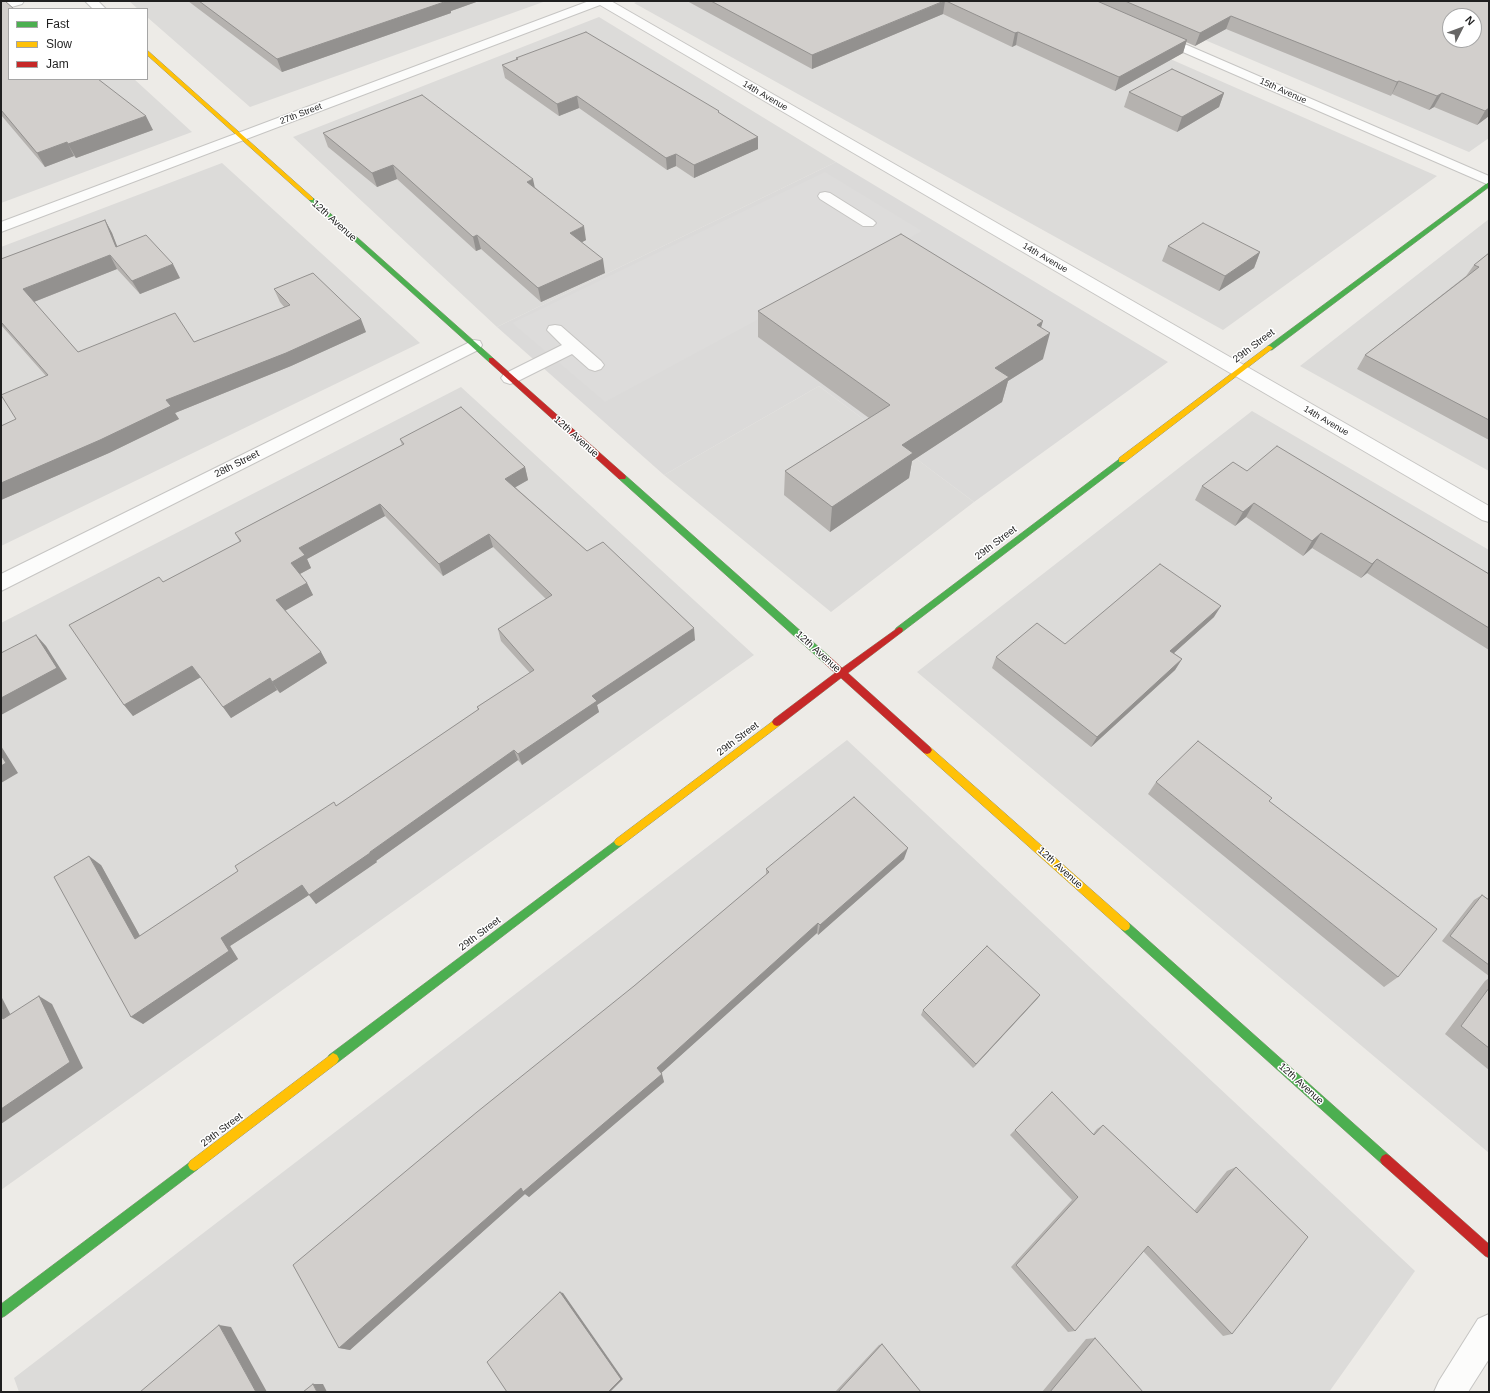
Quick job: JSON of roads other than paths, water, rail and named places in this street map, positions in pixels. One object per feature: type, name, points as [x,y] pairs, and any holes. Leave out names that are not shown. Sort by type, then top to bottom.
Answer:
[{"type":"street","points":[[1,6],[18,1]]},
{"type":"street","points":[[91,1],[99,8]]},
{"type":"street","name":"27th Street","points":[[1,227],[601,1]]},
{"type":"street","name":"14th Avenue","points":[[601,1],[1489,515]]},
{"type":"street","name":"15th Avenue","points":[[1142,30],[1489,182]]},
{"type":"street","name":"12th Avenue","points":[[148,53],[240,137],[1489,1252]]},
{"type":"street","name":"29th Street","points":[[1,1312],[1489,182]]},
{"type":"street","points":[[825,196],[868,223]]},
{"type":"street","points":[[555,330],[595,365]]},
{"type":"street","name":"28th Street","points":[[1,583],[474,345]]},
{"type":"street","points":[[510,378],[574,346]]},
{"type":"street","points":[[1450,1392],[1489,1330]]}]
